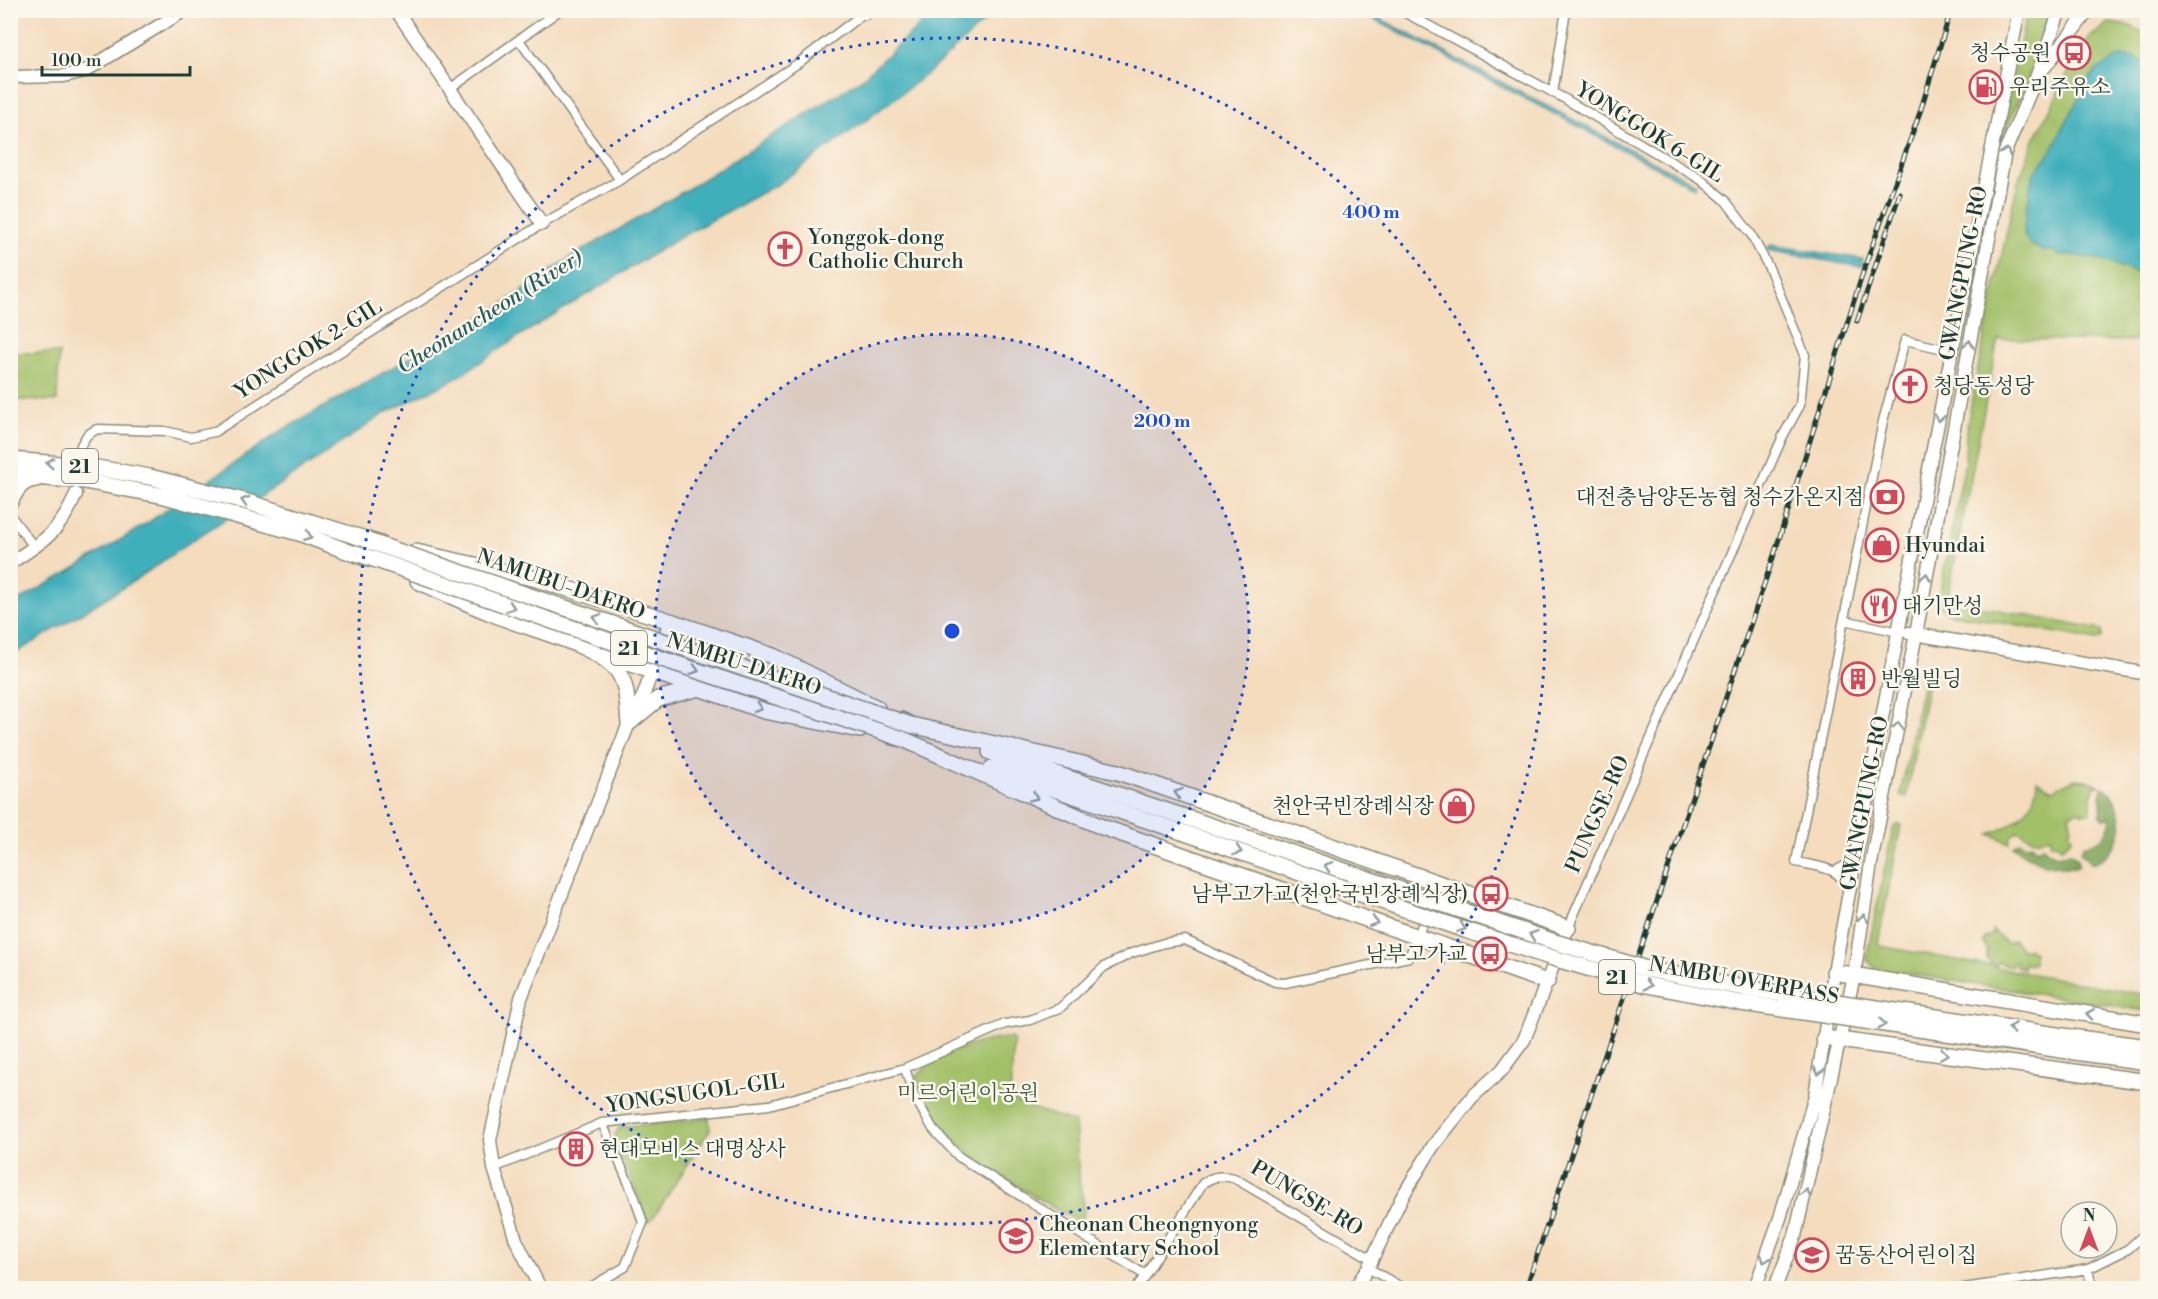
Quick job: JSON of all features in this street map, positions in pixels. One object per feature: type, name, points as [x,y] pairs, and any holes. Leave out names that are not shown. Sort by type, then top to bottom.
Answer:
[{"type":"highway","name":"21","points":[[10,460],[86,466],[150,477],[244,501],[368,541]]},
{"type":"highway","name":"21","points":[[10,475],[49,478]]},
{"type":"highway","points":[[10,502],[21,485],[29,480],[49,478]]},
{"type":"highway","name":"NAMBU-DAERO","points":[[49,478],[125,488],[299,533],[670,662],[903,739],[1185,825]]},
{"type":"highway","points":[[368,541],[537,579],[670,621],[773,656],[911,725],[1118,772],[1568,928]]},
{"type":"highway","name":"NAMUBU-DAERO","points":[[368,541],[911,725]]},
{"type":"highway","points":[[356,554],[499,617],[574,644],[764,711],[903,739],[1102,827],[1547,982]]},
{"type":"highway","points":[[574,644],[616,669],[623,680],[629,723]]},
{"type":"highway","points":[[629,723],[658,699],[699,688]]},
{"type":"highway","name":"21","points":[[911,725],[1185,825]]},
{"type":"highway","name":"NAMBU OVERPASS","points":[[1185,825],[1465,930],[1647,985],[1741,1004],[2069,1044]]},
{"type":"highway","points":[[1834,972],[2148,1024]]},
{"type":"highway","points":[[1824,1038],[2148,1082]]},
{"type":"highway","name":"21","points":[[2069,1044],[2148,1047]]},
{"type":"highway","name":"21","points":[[2069,1044],[2148,1062]]},
{"type":"street","points":[[76,10],[82,11]]},
{"type":"street","points":[[10,77],[64,76],[85,71],[185,10]]},
{"type":"street","points":[[396,10],[542,224]]},
{"type":"street","points":[[450,89],[560,10]]},
{"type":"street","name":"YONGGOK 6-GIL","points":[[1400,10],[1553,93],[1700,179],[1725,200],[1751,234],[1761,252],[1805,356]]},
{"type":"street","points":[[1553,93],[1566,10]]},
{"type":"street","name":"GWANGPUNG-RO","points":[[1775,1288],[1795,1236],[1854,976],[1870,863],[1916,634],[2005,152],[2036,78],[2060,10]]},
{"type":"street","points":[[2036,78],[2089,10]]},
{"type":"street","points":[[2141,10],[2148,15]]},
{"type":"street","name":"YONGGOK 2-GIL","points":[[81,445],[87,435],[97,429],[165,431],[191,437],[214,432],[542,224],[620,180],[797,64],[865,11]]},
{"type":"street","name":"GWANGPUNG-RO","points":[[1755,1288],[1780,1218],[1815,1096],[1834,972],[2018,13]]},
{"type":"street","points":[[519,40],[620,180]]},
{"type":"street","points":[[1849,900],[1846,883],[1835,871],[1796,862],[1883,421],[1905,340],[1952,351]]},
{"type":"street","name":"PUNGSE-RO","points":[[1355,1288],[1370,1264],[1401,1199],[1433,1146],[1472,1097],[1502,1070],[1524,1040],[1568,928],[1779,447],[1800,405],[1805,356]]},
{"type":"street","points":[[10,563],[35,548],[54,531],[69,514],[76,494]]},
{"type":"street","points":[[10,515],[35,548]]},
{"type":"street","points":[[1844,620],[1899,632],[2148,674]]},
{"type":"street","points":[[540,1288],[516,1240],[494,1168],[490,1140],[521,998],[629,723],[644,694],[670,621]]},
{"type":"street","points":[[1835,871],[1850,863],[1857,855]]},
{"type":"street","name":"YONGSUGOL-GIL","points":[[494,1168],[602,1123],[769,1106],[905,1068],[1005,1024],[1030,1020],[1060,1008],[1104,967],[1132,953],[1164,943],[1185,940],[1275,982],[1285,983],[1409,957],[1439,883]]},
{"type":"street","points":[[905,1068],[913,1094],[933,1129],[959,1157],[1145,1275]]},
{"type":"street","points":[[589,1288],[625,1267],[643,1223],[634,1195],[602,1123]]},
{"type":"street","name":"PUNGSE-RO","points":[[1137,1288],[1203,1183],[1212,1177],[1234,1178],[1370,1264]]},
{"type":"street","points":[[1964,1288],[2088,1269],[2128,1249],[2148,1231]]},
{"type":"street","points":[[1370,1264],[1402,1288]]},
{"type":"street","points":[[2088,1269],[2092,1288]]},
{"type":"green space","points":[[2027,11],[2055,14],[1999,146]]},
{"type":"green space","points":[[2109,23],[2130,26],[2147,34],[2147,341],[1998,339],[1947,600],[2102,630],[2102,637],[2097,640],[1947,613],[1941,606],[1939,597],[1965,463],[1966,431],[2017,185],[2033,142],[2059,88],[2089,38]]},
{"type":"green space","points":[[11,353],[59,353],[57,401],[11,400]]},
{"type":"green space","points":[[1923,681],[1928,682],[1906,798],[1900,796]]},
{"type":"green space","points":[[2075,779],[2086,780],[2100,786],[2095,785],[2091,797],[2091,812],[2083,814],[2078,811],[2069,815],[2072,828],[2069,830],[2072,838],[2062,848],[2056,843],[2051,844],[2049,837],[2033,838],[2018,831],[2011,836],[2009,843],[1990,834],[2008,826],[2023,814],[2033,799],[2037,780],[2053,790]]},
{"type":"green space","points":[[2102,787],[2109,791],[2115,801],[2121,828],[2111,850],[2096,863],[2091,863],[2081,852],[2083,846],[2106,834],[2111,818],[2104,819],[2100,815]]},
{"type":"green space","points":[[1897,824],[1901,825],[1878,943],[1880,946],[2147,995],[2147,1011],[1876,969],[1866,959],[1893,829]]},
{"type":"green space","points":[[2020,842],[2024,845],[2032,844],[2037,850],[2042,846],[2059,856],[2069,852],[2078,859],[2078,867],[2052,866],[2036,861],[2013,846]]},
{"type":"green space","points":[[1992,930],[2007,943],[2014,940],[2023,950],[2028,948],[2034,953],[2034,963],[2029,965],[2024,963],[2023,969],[2016,967],[2016,962],[2011,966],[2000,962],[1996,965],[1991,964],[1987,959],[1987,949],[1983,943],[1985,937],[1992,935]]},
{"type":"green space","name":"미르어린이공원","points":[[1011,1038],[1014,1042],[1010,1094],[1018,1103],[1075,1123],[1079,1179],[1084,1206],[1083,1225],[1001,1176],[961,1146],[931,1115],[922,1097],[916,1077],[934,1062],[959,1049],[987,1041]]},
{"type":"green space","points":[[709,1118],[710,1130],[653,1218],[647,1223],[615,1135],[620,1127]]},
{"type":"water","points":[[935,11],[996,11],[928,73],[778,184],[679,238],[521,335],[455,379],[387,412],[134,581],[11,656],[11,605],[144,525],[281,431],[502,305],[568,259],[686,190],[860,80]]},
{"type":"water","points":[[1358,11],[1366,11],[1696,184],[1695,188]]},
{"type":"water","points":[[2120,56],[2136,58],[2147,65],[2147,278],[2104,261],[2081,256],[2058,255],[2058,252],[2047,250],[2046,252],[2031,245],[2024,235],[2032,176],[2050,153],[2088,80],[2098,69]]},
{"type":"water","points":[[1770,245],[1863,259],[1861,267],[1767,250]]},
{"type":"tunnel","points":[[79,468],[81,445]]},
{"type":"railway","points":[[1526,1288],[1774,555],[1865,266],[1920,112],[1951,10]]},
{"type":"railway","points":[[1857,321],[1900,193]]},
{"type":"place","name":"청수공원","points":[[2074,53]]},
{"type":"place","name":"우리주유소","points":[[1986,87]]},
{"type":"place","name":"Yonggok-dong Catholic Church","points":[[785,249]]},
{"type":"place","name":"청당동성당","points":[[1910,386]]},
{"type":"place","name":"대전충남양돈농협 청수가온지점","points":[[1887,497]]},
{"type":"place","name":"Hyundai","points":[[1882,545]]},
{"type":"place","name":"대기만성","points":[[1879,606]]},
{"type":"place","name":"반월빌딩","points":[[1858,679]]},
{"type":"place","name":"천안국빈장례식장","points":[[1457,806]]},
{"type":"place","name":"남부고가교(천안국빈장례식장)","points":[[1491,894]]},
{"type":"place","name":"남부고가교","points":[[1490,954]]},
{"type":"place","name":"현대모비스 대명상사","points":[[576,1149]]},
{"type":"place","name":"Cheonan Cheongnyong Elementary School","points":[[1016,1236]]},
{"type":"place","name":"꿈동산어린이집","points":[[1812,1255]]},
{"type":"water label","name":"Cheonancheon (River)","points":[[489,311]]}]
